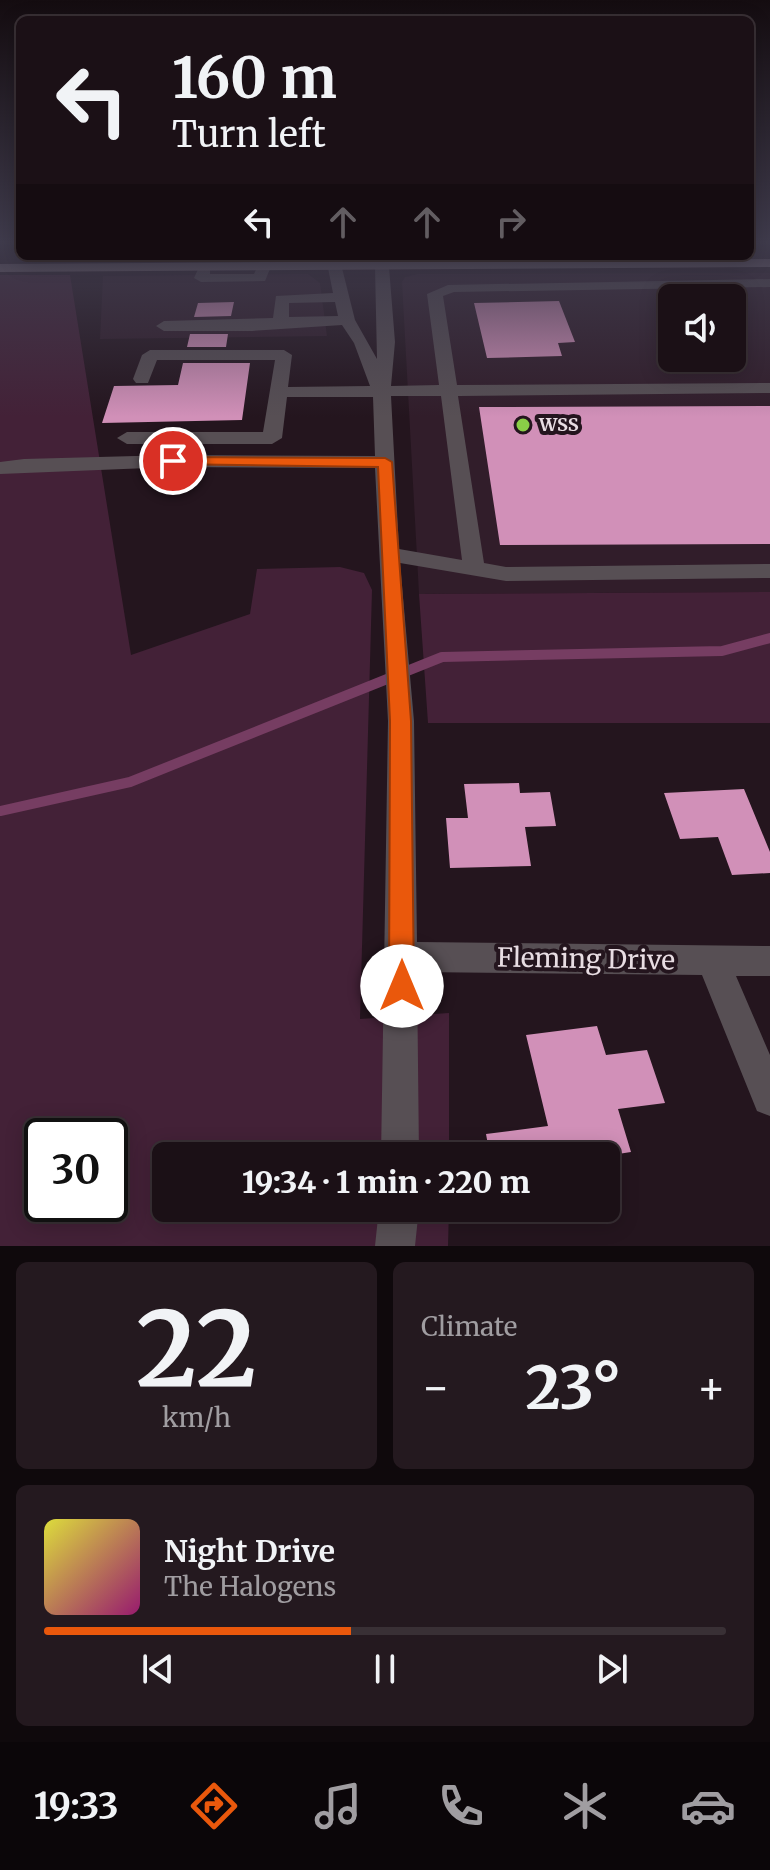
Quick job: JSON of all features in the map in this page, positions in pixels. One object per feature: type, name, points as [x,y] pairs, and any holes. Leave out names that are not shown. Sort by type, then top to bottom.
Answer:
[{"type":"street","points":[[281,301],[281,322]]},
{"type":"street","points":[[341,301],[347,320],[362,343],[382,392]]},
{"type":"street","points":[[384,301],[387,342],[382,392],[388,554],[401,721],[400,1142]]},
{"type":"street","points":[[436,301],[474,569]]},
{"type":"street","points":[[164,326],[252,326],[347,320]]},
{"type":"street","points":[[127,438],[272,438],[284,355],[150,355],[142,379]]},
{"type":"street","points":[[281,392],[770,388]]},
{"type":"street","points":[[0,468],[173,461],[385,462]]},
{"type":"street","points":[[388,554],[506,574],[770,571]]},
{"type":"street","name":"Fleming Drive","points":[[402,957],[770,961]]},
{"type":"street","points":[[713,961],[770,1098]]},
{"type":"street","points":[[395,1246],[398,1222]]},
{"type":"shaded area","points":[[0,301],[74,301],[131,655],[250,614],[257,569],[340,567],[364,573],[372,590],[360,1019],[449,1013],[449,1142],[152,1142],[152,1222],[449,1222],[448,1246],[0,1246]]},
{"type":"shaded area","points":[[102,301],[322,301],[327,336],[100,339]]},
{"type":"shaded area","points":[[403,301],[658,301],[658,372],[746,372],[746,301],[770,301],[770,592],[419,594]]},
{"type":"shaded area","points":[[770,592],[770,723],[428,723],[419,594]]},
{"type":"building","points":[[559,301],[575,342],[558,343],[562,356],[487,358],[474,303]]},
{"type":"building","points":[[234,302],[231,316],[194,317],[198,303]]},
{"type":"building","points":[[190,334],[228,334],[226,347],[187,347]]},
{"type":"building","points":[[183,363],[250,363],[242,420],[102,423],[114,386],[178,385]]},
{"type":"building","points":[[770,406],[770,544],[500,545],[479,407]]},
{"type":"building","points":[[519,783],[520,793],[550,792],[556,826],[525,827],[531,866],[450,868],[446,818],[468,818],[464,784]]},
{"type":"building","points":[[744,789],[770,852],[770,873],[732,875],[718,837],[680,839],[664,793]]},
{"type":"building","points":[[597,1026],[606,1055],[647,1050],[665,1103],[618,1109],[631,1152],[620,1154],[620,1142],[487,1142],[486,1134],[548,1126],[526,1035]]},
{"type":"waterway","points":[[0,811],[130,782],[442,657],[722,651],[770,638]]},
{"type":"place","name":"WSS","points":[[523,425]]},
{"type":"route","points":[[173,461],[385,462],[388,554],[401,721],[402,986]]}]
